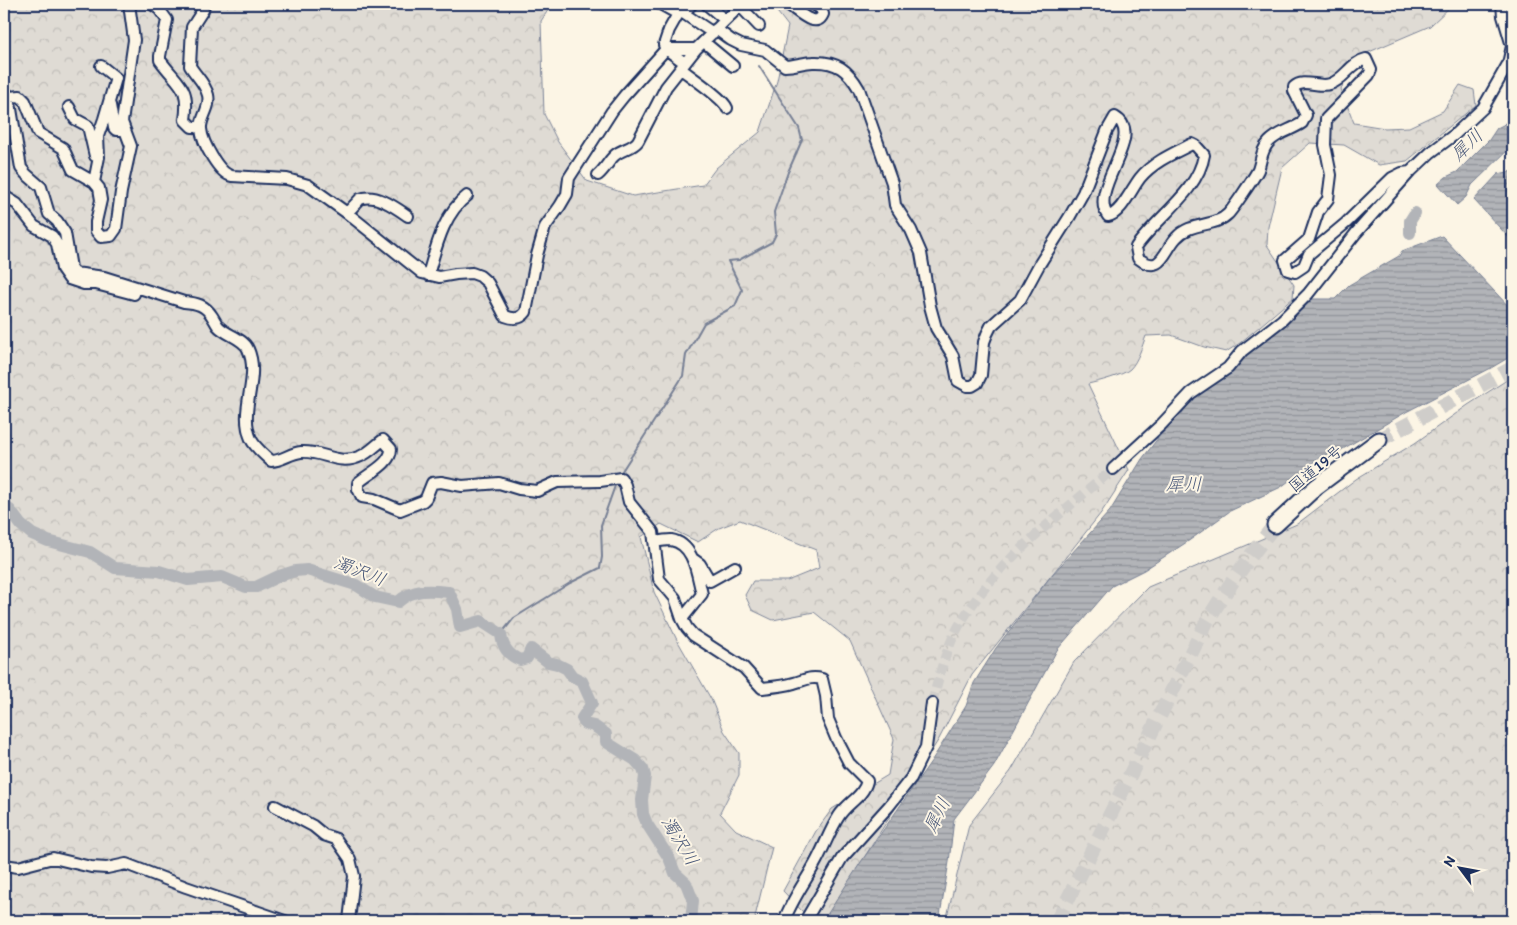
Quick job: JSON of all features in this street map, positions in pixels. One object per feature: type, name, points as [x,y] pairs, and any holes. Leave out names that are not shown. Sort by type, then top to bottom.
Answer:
[{"type":"highway","name":"国道19号","points":[[1275,525],[1316,487],[1378,440]]},
{"type":"street","points":[[130,4],[134,40],[122,122],[131,143],[131,153],[121,192],[116,229],[111,236],[101,237],[96,232],[99,188],[94,182],[73,170],[63,148],[38,133],[25,101],[20,96],[6,93],[21,168],[41,187],[49,214],[57,220],[65,232],[71,268],[75,273],[104,277],[208,308],[218,326],[245,344],[248,349],[253,370],[247,402],[248,429],[255,446],[271,461],[301,452],[310,452],[345,461],[361,456],[383,440],[391,449],[390,457],[358,483],[358,489],[362,497],[374,499],[400,510],[423,501],[432,483],[437,482],[462,486],[500,482],[518,488],[537,491],[558,482],[600,481],[619,478],[625,485],[629,502],[653,532],[659,579],[675,598],[687,628],[744,668],[762,688],[794,683],[806,678],[822,680],[826,696],[828,719],[836,738],[850,763],[867,781],[863,793],[844,808],[832,826],[817,860],[792,900],[784,921]]},
{"type":"street","points":[[152,4],[165,15],[167,20],[160,60],[181,84],[187,104],[185,120],[192,127],[201,127]]},
{"type":"street","points":[[204,4],[203,10],[192,27],[190,66],[204,85],[208,97],[208,107],[201,127],[204,142],[222,170],[227,175],[297,181],[308,185],[347,213],[413,267],[428,275],[439,277],[472,273],[480,276],[488,283],[505,316],[515,319],[524,315],[545,227],[566,194],[569,178],[612,112],[666,49],[696,49]]},
{"type":"street","points":[[660,4],[741,45],[765,50],[785,66],[813,62],[823,63],[842,68],[853,77],[892,183],[895,205],[911,230],[922,253],[930,306],[936,328],[953,356],[958,382],[967,386],[977,383],[981,375],[984,342],[991,326],[1020,300],[1083,193],[1107,131],[1115,117],[1122,121],[1125,128],[1122,147],[1104,196],[1104,209],[1108,216],[1118,210],[1140,177],[1156,163],[1192,144],[1204,155],[1200,169],[1180,199],[1143,237],[1136,248],[1138,258],[1144,264],[1153,265],[1161,261],[1176,238],[1190,227],[1216,222],[1227,215],[1258,169],[1261,152],[1270,141],[1302,123],[1306,115],[1294,91],[1294,87],[1297,84],[1304,83],[1324,86],[1333,84],[1359,61],[1366,59],[1371,70],[1369,75],[1326,119],[1325,145],[1331,175],[1328,199],[1318,212],[1309,239],[1285,260],[1288,270],[1294,272],[1304,266],[1309,254],[1346,223],[1392,178],[1402,173],[1410,172]]},
{"type":"street","points":[[692,4],[680,14],[664,44],[666,49],[719,97],[727,108]]},
{"type":"street","points":[[706,4],[725,20]]},
{"type":"street","points":[[787,4],[811,21],[817,21],[823,14],[821,9],[814,4]]},
{"type":"street","points":[[1113,469],[1161,425],[1190,393],[1228,368],[1242,351],[1282,320],[1308,294],[1356,233],[1410,172],[1483,108],[1508,64],[1512,46],[1503,16],[1502,4]]},
{"type":"street","points":[[598,175],[607,167],[615,155],[635,145],[666,87],[696,49],[741,5],[759,26]]},
{"type":"street","points":[[704,42],[733,66]]},
{"type":"street","points":[[94,182],[99,157],[98,136],[116,78],[101,66]]},
{"type":"street","points":[[109,101],[114,128],[116,130],[124,130]]},
{"type":"street","points":[[69,107],[75,119],[88,126],[95,156],[93,167],[94,182]]},
{"type":"street","points":[[4,196],[17,204],[34,226],[52,236],[58,247],[62,269],[69,278],[84,284],[96,284],[123,290],[173,306],[184,302]]},
{"type":"street","points":[[428,275],[439,238],[458,202],[466,196]]},
{"type":"street","points":[[347,213],[360,199],[368,198],[378,199],[408,216]]},
{"type":"street","points":[[655,542],[670,540],[676,542],[684,546],[693,560],[702,594],[682,619]]},
{"type":"street","points":[[693,560],[700,564],[710,581],[735,566]]},
{"type":"street","points":[[805,921],[842,858],[911,778],[926,746],[932,703]]},
{"type":"street","points":[[275,806],[336,839],[350,858],[354,876],[349,921]]},
{"type":"street","points":[[4,864],[18,867],[53,858],[92,867],[107,868],[126,864],[285,921]]},
{"type":"green space","points":[[4,4],[552,4],[541,21],[544,114],[558,142],[587,181],[633,196],[703,185],[716,168],[760,132],[777,81],[788,26],[771,4],[1453,4],[1430,26],[1355,58],[1341,89],[1354,123],[1385,128],[1409,127],[1443,111],[1460,85],[1474,90],[1476,105],[1407,161],[1379,165],[1344,145],[1310,143],[1282,168],[1268,227],[1267,245],[1294,285],[1293,298],[1240,343],[1226,352],[1204,347],[1171,335],[1146,336],[1138,358],[1130,369],[1116,376],[1088,384],[1129,470],[1101,513],[972,675],[939,739],[824,921],[802,911],[783,891],[816,831],[832,809],[888,775],[894,739],[850,641],[814,612],[773,620],[752,610],[745,595],[753,581],[787,581],[819,568],[816,550],[740,520],[719,528],[698,542],[661,524],[641,537],[654,592],[676,638],[711,699],[724,731],[739,753],[739,775],[720,813],[736,830],[772,847],[755,917],[758,921],[4,921]]},
{"type":"green space","points":[[1513,376],[1513,921],[946,921],[969,825],[1011,771],[1074,662],[1148,587],[1297,524],[1356,479],[1415,443]]},
{"type":"water","points":[[1513,115],[1513,145],[1472,185],[1466,197],[1457,205],[1438,184],[1446,177],[1457,172],[1489,140],[1497,128]]},
{"type":"water","points":[[1513,171],[1513,242],[1474,200],[1498,174]]},
{"type":"water","points":[[1442,236],[1513,311],[1513,355],[1406,412],[1336,453],[1322,456],[1281,487],[1230,511],[1144,570],[1112,586],[1057,650],[994,766],[954,819],[939,921],[823,921],[861,862],[932,760],[966,706],[974,683],[996,648],[1051,576],[1110,511],[1142,459],[1172,420],[1180,416],[1193,398],[1230,374],[1247,352],[1287,323],[1310,299],[1335,299],[1349,285],[1399,256],[1402,251]]},
{"type":"waterway","points":[[620,474],[683,376],[686,355],[704,323],[735,306],[742,290],[728,261],[739,260],[772,242],[776,234],[774,212],[802,140],[799,128],[759,66]]},
{"type":"waterway","name":"犀川","points":[[1410,233],[1410,221],[1415,213]]},
{"type":"waterway","points":[[501,634],[514,618],[570,583],[600,568],[602,557],[601,525],[616,483]]},
{"type":"waterway","name":"濁沢川","points":[[4,506],[32,534],[48,541],[90,552],[115,568],[159,571],[188,580],[222,577],[246,587],[256,587],[279,576],[295,571],[307,570],[356,585],[375,597],[398,602],[416,592],[449,592],[457,609],[460,627],[481,621],[501,634],[504,647],[516,658],[520,660],[527,658],[531,649],[548,662],[567,669],[572,676],[582,681],[592,703],[582,718],[585,724],[594,726],[606,734],[606,742],[635,760],[643,769],[645,776],[642,800],[643,814],[647,824],[669,858],[675,873],[686,883],[693,901],[691,921]]},
{"type":"tunnel","points":[[1379,440],[1513,368]]},
{"type":"tunnel","points":[[932,703],[947,652],[960,624],[975,601],[1030,540],[1113,469]]},
{"type":"tunnel","points":[[1057,921],[1207,621],[1275,525]]}]
